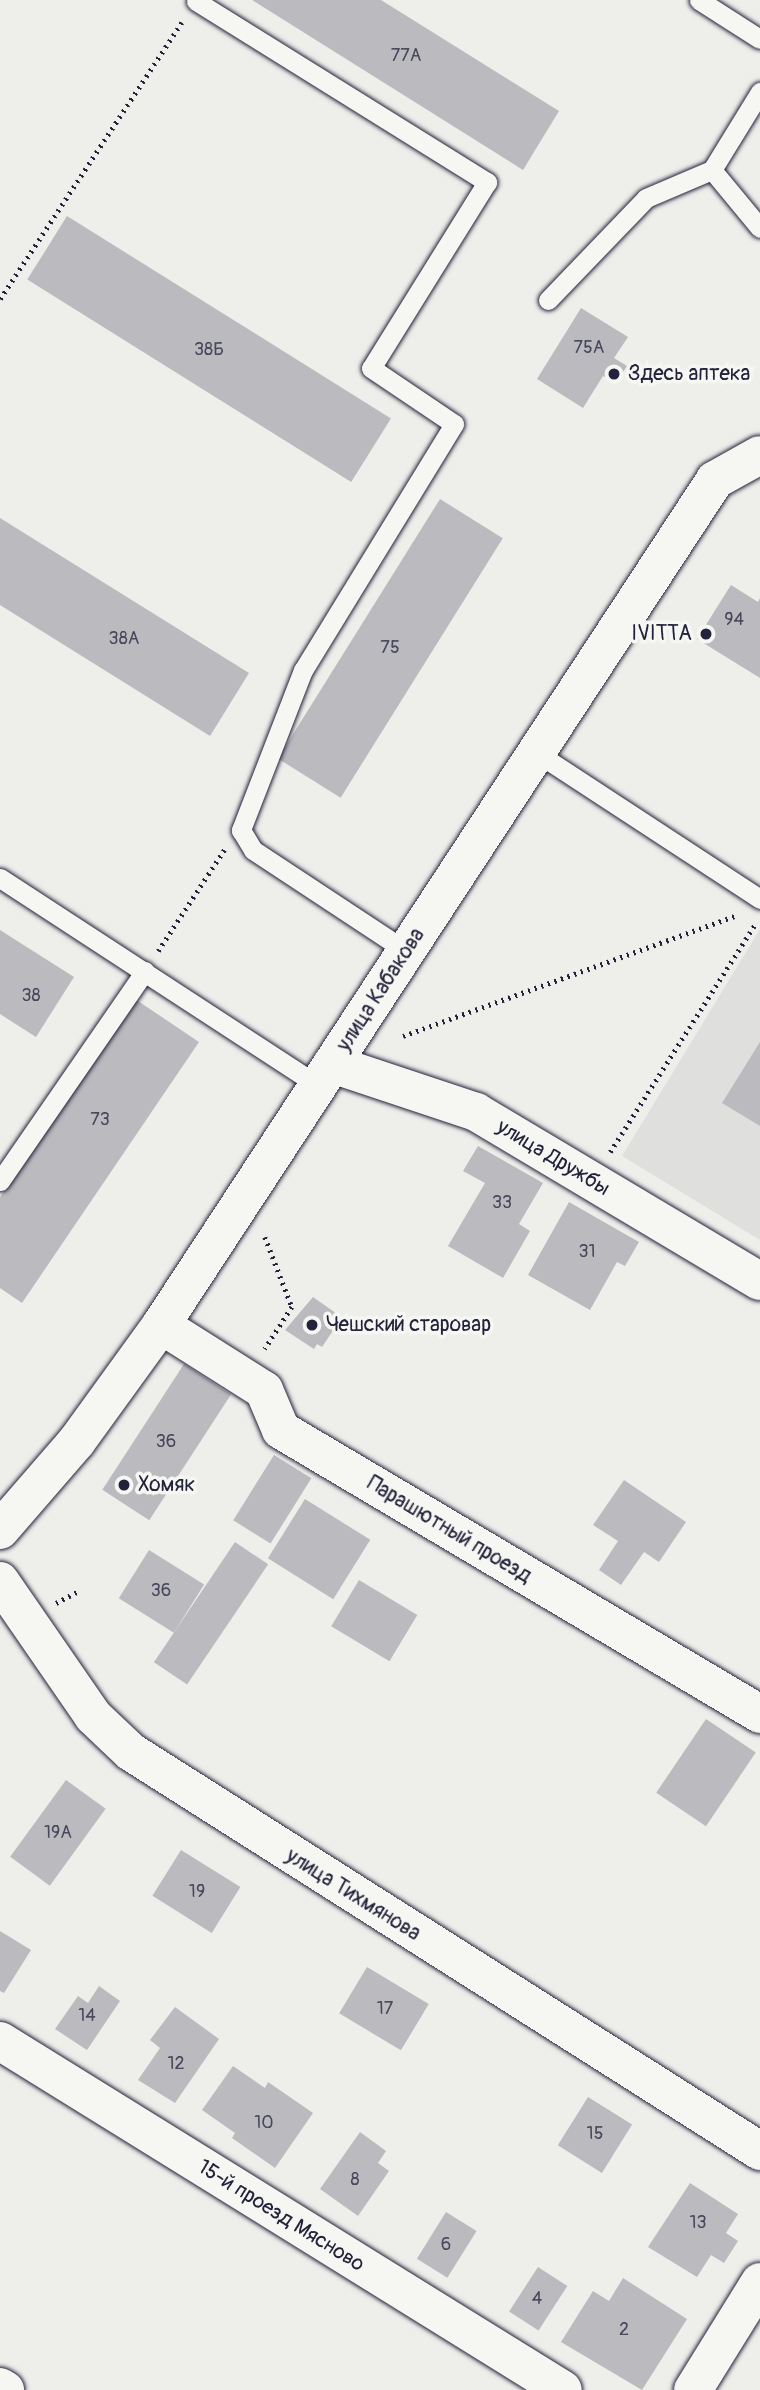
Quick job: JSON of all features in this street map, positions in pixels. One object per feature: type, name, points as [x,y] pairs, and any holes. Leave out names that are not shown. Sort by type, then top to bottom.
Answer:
[{"type":"street","name":"улица Кабакова","points":[[0,1530],[77,1441],[161,1325],[716,480],[760,455]]},
{"type":"street","name":"улица Дружбы","points":[[325,1075],[476,1112],[760,1281]]},
{"type":"street","name":"Парашютный проезд","points":[[161,1325],[264,1390],[281,1430],[760,1714]]},
{"type":"street","name":"улица Тихмянова","points":[[0,1581],[93,1716],[131,1752],[760,2151]]},
{"type":"street","name":"15-й проезд Мясново","points":[[0,2041],[563,2390]]},
{"type":"street","points":[[694,2390],[760,2282]]},
{"type":"street","points":[[0,2387],[5,2390]]},
{"type":"lane","points":[[699,0],[760,39]]},
{"type":"lane","points":[[196,1],[487,181],[371,368],[454,424],[303,670],[243,823],[243,839],[406,951]]},
{"type":"lane","points":[[548,300],[646,198],[712,170],[760,92]]},
{"type":"lane","points":[[712,170],[760,228]]},
{"type":"lane","points":[[537,753],[754,905]]},
{"type":"lane","points":[[0,878],[145,971],[325,1075]]},
{"type":"lane","points":[[0,1181],[145,971]]},
{"type":"path","points":[[0,299],[196,1]]},
{"type":"path","points":[[145,971],[222,852],[243,839]]},
{"type":"path","points":[[403,1036],[754,905]]},
{"type":"path","points":[[591,1181],[760,917]]},
{"type":"path","points":[[246,1379],[292,1307],[265,1237]]},
{"type":"shaded area","points":[[760,929],[760,1240],[622,1156]]},
{"type":"building","points":[[252,0],[381,0],[559,111],[523,170]]},
{"type":"building","points":[[67,216],[391,418],[351,482],[27,280]]},
{"type":"building","points":[[581,308],[628,337],[614,358],[627,366],[616,383],[603,376],[583,408],[537,379]]},
{"type":"building","points":[[440,499],[503,538],[341,798],[278,759]]},
{"type":"building","points":[[0,518],[249,673],[210,736],[0,605]]},
{"type":"building","points":[[731,585],[758,602],[760,598],[760,678],[697,639]]},
{"type":"building","points":[[0,930],[74,977],[36,1037],[0,1014]]},
{"type":"building","points":[[135,999],[199,1042],[22,1303],[0,1288],[0,1197]]},
{"type":"building","points":[[760,1042],[760,1126],[722,1103]]},
{"type":"building","points":[[478,1146],[543,1183],[519,1224],[530,1231],[503,1278],[448,1246],[485,1183],[463,1171]]},
{"type":"building","points":[[569,1202],[639,1242],[625,1266],[617,1262],[590,1310],[528,1275]]},
{"type":"building","name":"Чешский старовар","points":[[313,1297],[337,1314],[335,1317],[340,1320],[322,1347],[317,1344],[314,1349],[285,1330]]},
{"type":"building","points":[[184,1364],[231,1394],[149,1520],[102,1490]]},
{"type":"building","points":[[274,1455],[311,1478],[271,1544],[233,1520]]},
{"type":"building","points":[[624,1480],[686,1522],[659,1562],[644,1552],[621,1585],[599,1570],[618,1541],[593,1525]]},
{"type":"building","points":[[305,1499],[370,1540],[333,1599],[268,1558]]},
{"type":"building","points":[[235,1542],[268,1564],[187,1685],[154,1662]]},
{"type":"building","points":[[149,1550],[204,1584],[174,1633],[119,1598]]},
{"type":"building","points":[[359,1580],[417,1615],[389,1661],[331,1626]]},
{"type":"building","points":[[706,1719],[756,1753],[706,1826],[656,1793]]},
{"type":"building","points":[[66,1780],[106,1809],[50,1886],[10,1857]]},
{"type":"building","points":[[181,1850],[240,1887],[212,1933],[152,1896]]},
{"type":"building","points":[[0,1931],[31,1950],[4,1993],[0,1991]]},
{"type":"building","points":[[367,1967],[429,2004],[401,2050],[339,2013]]},
{"type":"building","points":[[99,1986],[120,2001],[87,2050],[55,2029],[78,1996],[88,2003]]},
{"type":"building","points":[[175,2007],[219,2039],[175,2103],[138,2080],[160,2048],[150,2040]]},
{"type":"building","points":[[233,2066],[265,2088],[268,2082],[313,2113],[275,2168],[232,2138],[235,2133],[202,2110]]},
{"type":"building","points":[[588,2097],[632,2125],[602,2173],[558,2145]]},
{"type":"building","points":[[360,2132],[386,2151],[378,2163],[389,2171],[358,2216],[320,2189]]},
{"type":"building","points":[[690,2183],[738,2214],[726,2233],[738,2241],[724,2263],[711,2255],[697,2277],[648,2247]]},
{"type":"building","points":[[446,2212],[477,2231],[447,2278],[417,2259]]},
{"type":"building","points":[[538,2267],[567,2286],[538,2331],[509,2311]]},
{"type":"building","points":[[623,2278],[687,2319],[642,2390],[561,2342],[593,2291],[609,2301]]},
{"type":"place","name":"Здесь аптека","points":[[614,374]]},
{"type":"place","name":"IVITTA","points":[[706,634]]},
{"type":"place","name":"Чешский старовар","points":[[312,1325]]},
{"type":"place","name":"Хомяк","points":[[124,1485]]}]
